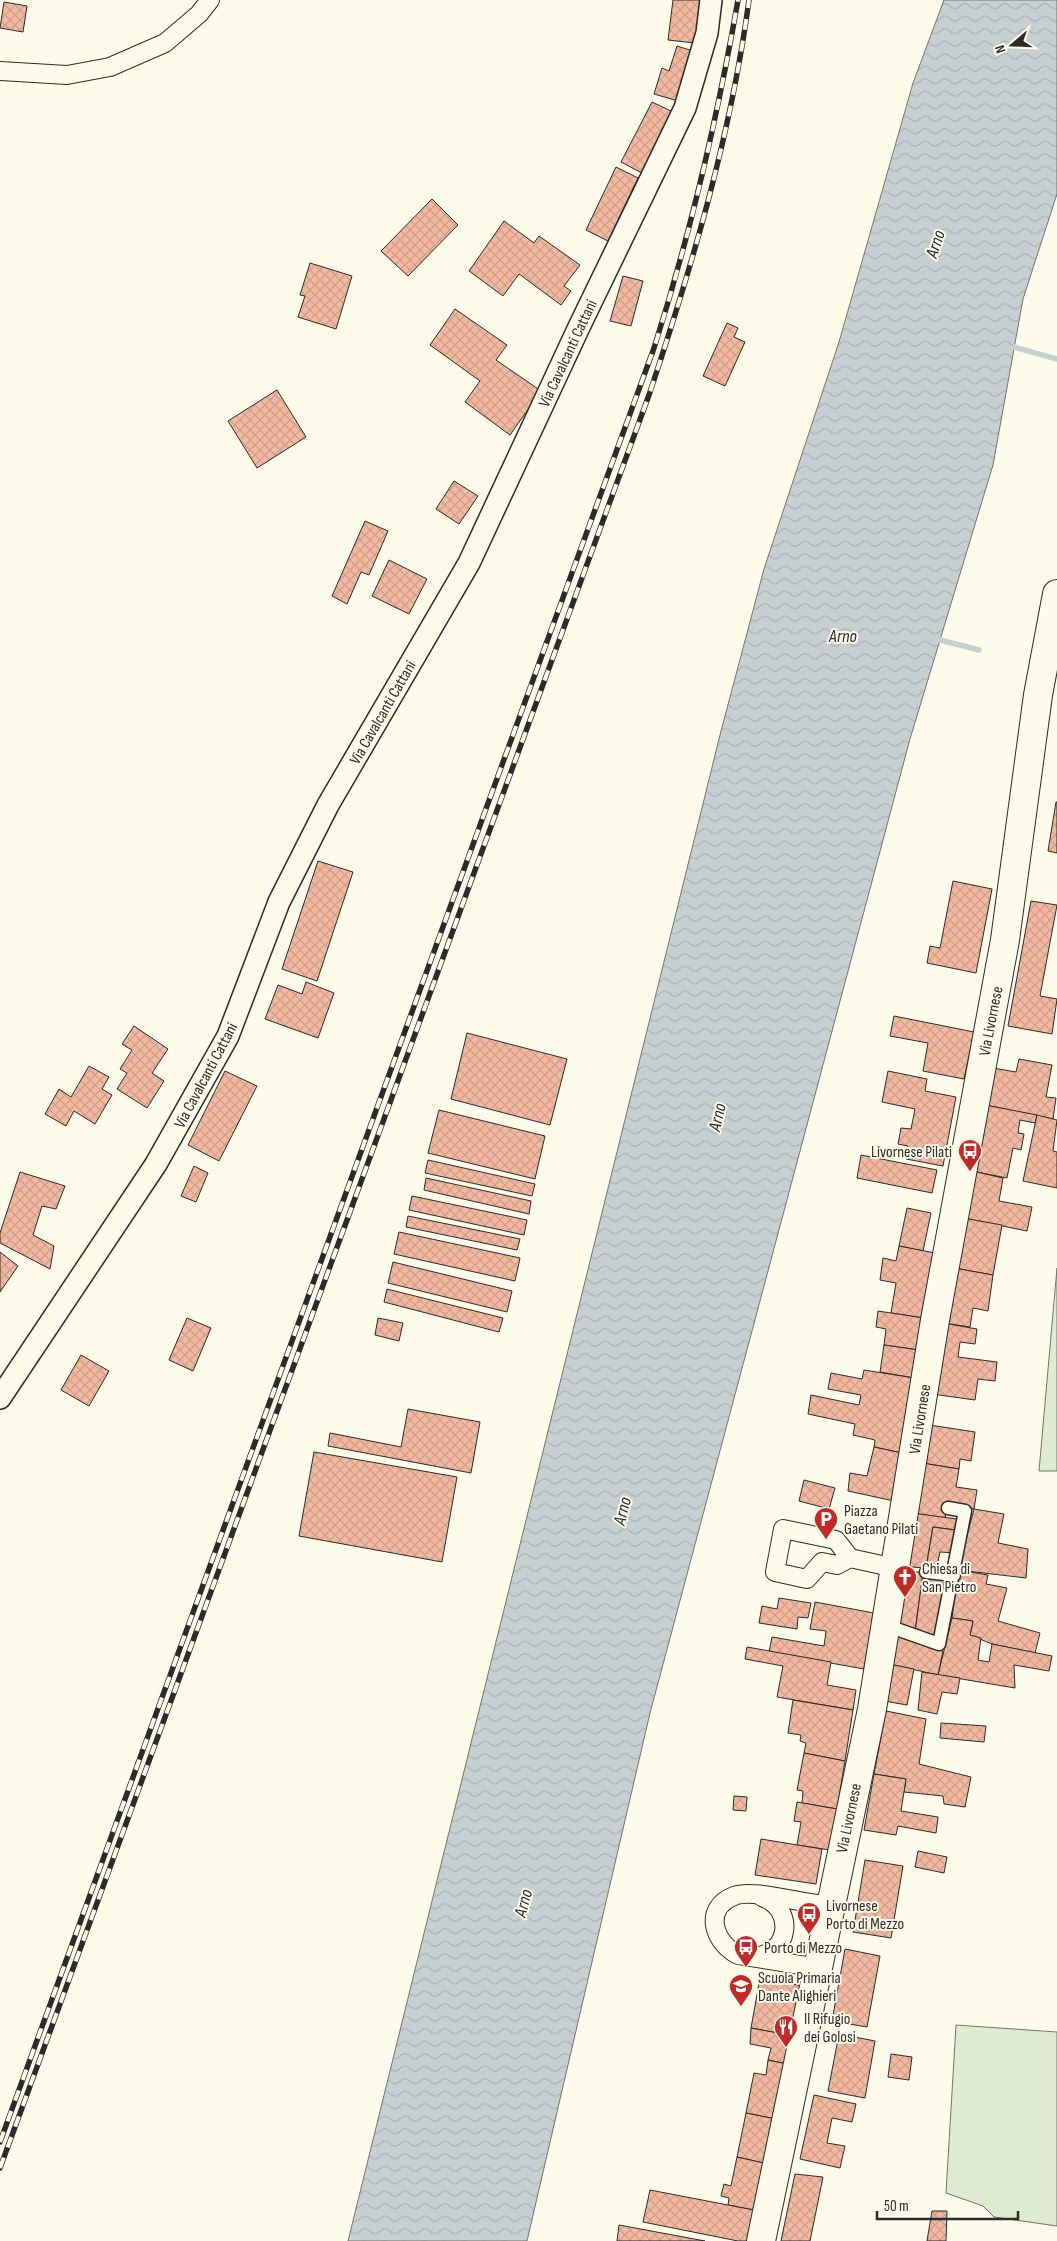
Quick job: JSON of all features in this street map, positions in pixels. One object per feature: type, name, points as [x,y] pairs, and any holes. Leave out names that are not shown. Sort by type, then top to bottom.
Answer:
[{"type":"main road","name":"Via Livornese","points":[[761,2241],[818,1968],[829,1905],[872,1709],[935,1320],[1006,940],[1038,695],[1057,594]]},
{"type":"street","points":[[0,71],[67,75],[110,67],[165,43],[199,14],[210,0]]},
{"type":"street","name":"Via Cavalcanti Cattani","points":[[0,1398],[156,1164],[228,1036],[279,902],[328,805],[469,563],[586,312],[685,108],[707,34],[711,0]]},
{"type":"street","points":[[885,1625],[939,1644],[965,1511],[948,1508]]},
{"type":"street","points":[[850,1558],[895,1568]]},
{"type":"street","points":[[926,1572],[954,1575]]},
{"type":"street","points":[[818,1968],[748,1958],[727,1949],[716,1932],[714,1922],[716,1914],[725,1901],[742,1893],[829,1905]]},
{"type":"street","points":[[748,1958],[765,1956],[774,1951],[780,1944],[784,1928],[779,1909],[766,1899],[753,1894]]},
{"type":"green space","points":[[1057,1268],[1057,1471],[1039,1471]]},
{"type":"green space","points":[[956,2025],[1057,2032],[1057,2226],[994,2217],[983,2206],[946,2193]]},
{"type":"water","name":"Arno","points":[[944,0],[1057,0],[1057,194],[1023,299],[993,465],[910,739],[650,1713],[527,2241],[348,2241],[721,731],[764,569],[839,342],[913,83]]},
{"type":"building","points":[[673,0],[700,0],[695,43],[668,40]]},
{"type":"building","points":[[4,2],[27,6],[23,32],[0,28]]},
{"type":"building","points":[[677,46],[693,51],[678,101],[654,94],[662,68],[669,71]]},
{"type":"building","points":[[652,102],[673,112],[642,173],[621,162]]},
{"type":"building","points":[[616,167],[638,178],[608,241],[586,230]]},
{"type":"building","points":[[432,199],[458,225],[408,276],[381,251]]},
{"type":"building","points":[[504,221],[534,243],[539,236],[580,265],[564,286],[571,291],[561,305],[519,274],[503,296],[469,271]]},
{"type":"building","points":[[310,263],[352,276],[336,329],[298,317],[305,296],[300,295]]},
{"type":"building","points":[[623,276],[643,281],[631,326],[610,321]]},
{"type":"building","points":[[455,309],[507,345],[496,360],[541,391],[510,435],[465,402],[480,381],[430,345]]},
{"type":"building","points":[[727,323],[738,328],[734,337],[745,342],[725,386],[703,376]]},
{"type":"building","points":[[277,390],[306,437],[257,468],[228,421]]},
{"type":"building","points":[[454,481],[478,496],[459,524],[436,509]]},
{"type":"building","points":[[365,521],[388,531],[369,575],[361,572],[347,604],[332,596]]},
{"type":"building","points":[[389,560],[427,579],[409,614],[372,596]]},
{"type":"building","points":[[1057,802],[1057,853],[1048,851]]},
{"type":"building","points":[[318,861],[353,872],[317,981],[282,969]]},
{"type":"building","points":[[953,881],[992,889],[976,973],[927,963],[930,946],[940,948]]},
{"type":"building","points":[[1031,901],[1057,905],[1040,996],[1057,999],[1052,1034],[1008,1026]]},
{"type":"building","points":[[306,982],[334,993],[318,1038],[265,1019],[278,985],[302,994]]},
{"type":"building","points":[[894,1016],[974,1032],[964,1079],[923,1071],[928,1043],[890,1036]]},
{"type":"building","points":[[134,1026],[168,1049],[152,1073],[164,1081],[147,1108],[117,1089],[127,1073],[120,1069],[132,1050],[122,1044]]},
{"type":"building","points":[[467,1033],[567,1059],[550,1125],[451,1099]]},
{"type":"building","points":[[1019,1059],[1052,1065],[1046,1097],[1056,1098],[1053,1119],[985,1105],[993,1068],[1016,1072]]},
{"type":"building","points":[[89,1066],[109,1077],[102,1089],[112,1095],[95,1124],[74,1111],[66,1126],[45,1114],[59,1089],[71,1097]]},
{"type":"building","points":[[225,1071],[257,1086],[219,1161],[188,1145]]},
{"type":"building","points":[[888,1071],[927,1079],[925,1091],[956,1097],[943,1166],[906,1159],[908,1146],[898,1144],[901,1128],[911,1129],[915,1109],[882,1102]]},
{"type":"building","points":[[985,1105],[1037,1115],[1035,1123],[1020,1120],[1018,1133],[1024,1134],[1021,1150],[1013,1148],[1007,1178],[972,1171]]},
{"type":"building","points":[[439,1110],[545,1136],[535,1179],[428,1153]]},
{"type":"building","points":[[1037,1115],[1057,1120],[1053,1151],[1057,1152],[1057,1188],[1023,1181]]},
{"type":"building","points":[[861,1155],[937,1170],[932,1193],[857,1178]]},
{"type":"building","points":[[428,1160],[535,1184],[532,1196],[425,1173]]},
{"type":"building","points":[[194,1166],[208,1173],[196,1202],[181,1196]]},
{"type":"building","points":[[972,1171],[1003,1178],[999,1201],[1032,1207],[1027,1231],[963,1218]]},
{"type":"building","points":[[20,1172],[65,1186],[56,1209],[42,1206],[33,1235],[54,1246],[50,1269],[0,1243],[0,1233]]},
{"type":"building","points":[[426,1178],[531,1201],[529,1214],[424,1190]]},
{"type":"building","points":[[412,1196],[527,1220],[524,1235],[409,1210]]},
{"type":"building","points":[[907,1208],[931,1213],[923,1251],[899,1246]]},
{"type":"building","points":[[408,1216],[520,1239],[517,1250],[406,1227]]},
{"type":"building","points":[[963,1218],[1002,1225],[993,1275],[954,1268]]},
{"type":"building","points":[[399,1232],[520,1258],[515,1281],[394,1254]]},
{"type":"building","points":[[899,1246],[935,1253],[924,1318],[891,1313],[896,1283],[880,1280],[883,1258],[896,1261]]},
{"type":"building","points":[[0,1252],[18,1266],[0,1292]]},
{"type":"building","points":[[393,1262],[512,1291],[507,1312],[388,1283]]},
{"type":"building","points":[[954,1268],[993,1275],[988,1311],[973,1308],[970,1327],[943,1323]]},
{"type":"building","points":[[387,1289],[503,1318],[499,1332],[384,1302]]},
{"type":"building","points":[[878,1311],[924,1318],[919,1350],[884,1345],[886,1329],[876,1327]]},
{"type":"building","points":[[187,1318],[211,1328],[193,1371],[169,1360]]},
{"type":"building","points":[[378,1318],[403,1323],[399,1341],[375,1335]]},
{"type":"building","points":[[943,1323],[977,1329],[975,1344],[960,1342],[958,1357],[997,1362],[995,1381],[978,1379],[975,1400],[932,1394]]},
{"type":"building","points":[[884,1345],[919,1350],[914,1378],[880,1372]]},
{"type":"building","points":[[81,1355],[109,1371],[89,1406],[61,1390]]},
{"type":"building","points":[[864,1370],[914,1378],[902,1453],[874,1447],[875,1440],[853,1435],[855,1424],[808,1414],[811,1395],[859,1405],[861,1395],[828,1389],[831,1373],[862,1379]]},
{"type":"building","points":[[408,1409],[480,1422],[471,1473],[328,1446],[330,1433],[401,1447]]},
{"type":"building","points":[[923,1424],[975,1432],[971,1461],[960,1459],[959,1469],[916,1462]]},
{"type":"building","points":[[874,1447],[902,1453],[894,1501],[848,1491],[850,1473],[867,1476]]},
{"type":"building","points":[[314,1452],[457,1477],[442,1562],[299,1536]]},
{"type":"building","points":[[916,1462],[959,1469],[956,1487],[977,1490],[974,1509],[947,1505],[945,1518],[905,1512]]},
{"type":"building","points":[[804,1480],[835,1488],[829,1509],[799,1501]]},
{"type":"building","points":[[974,1509],[1004,1514],[998,1543],[1028,1549],[1026,1578],[958,1570]]},
{"type":"building","points":[[905,1512],[957,1519],[955,1530],[933,1527],[926,1568],[896,1566]]},
{"type":"building","points":[[933,1527],[955,1530],[956,1553],[940,1552],[936,1570],[926,1568]]},
{"type":"building","name":"Chiesa di San Pietro","points":[[895,1568],[923,1573],[915,1632],[886,1624]]},
{"type":"building","points":[[958,1570],[988,1575],[986,1584],[1007,1588],[998,1621],[1040,1633],[1035,1653],[992,1644],[970,1635],[973,1621],[952,1618]]},
{"type":"building","points":[[923,1573],[952,1576],[939,1638],[915,1632]]},
{"type":"building","points":[[779,1598],[811,1603],[808,1618],[798,1617],[797,1629],[759,1623],[762,1606],[777,1609]]},
{"type":"building","points":[[815,1602],[874,1613],[864,1669],[769,1652],[772,1637],[824,1646],[826,1631],[810,1629]]},
{"type":"building","points":[[952,1618],[973,1621],[970,1635],[981,1638],[978,1660],[989,1662],[992,1644],[1052,1656],[1049,1671],[1014,1665],[1015,1688],[938,1675]]},
{"type":"building","points":[[892,1629],[943,1651],[938,1675],[889,1664]]},
{"type":"building","points":[[747,1647],[831,1662],[827,1685],[856,1690],[853,1710],[777,1697],[783,1666],[745,1659]]},
{"type":"building","points":[[889,1664],[914,1669],[907,1705],[884,1701]]},
{"type":"building","points":[[922,1672],[960,1678],[957,1694],[942,1692],[937,1714],[918,1710]]},
{"type":"building","points":[[793,1700],[853,1710],[845,1761],[804,1753],[806,1743],[800,1741],[801,1735],[788,1733]]},
{"type":"building","points":[[886,1711],[926,1719],[919,1764],[971,1777],[965,1807],[944,1804],[943,1796],[904,1792],[906,1779],[874,1774]]},
{"type":"building","points":[[941,1723],[986,1726],[984,1742],[940,1738]]},
{"type":"building","points":[[804,1753],[845,1761],[837,1809],[802,1803],[803,1791],[797,1790]]},
{"type":"building","points":[[874,1774],[906,1779],[901,1811],[938,1817],[936,1833],[898,1826],[896,1835],[864,1830]]},
{"type":"building","points":[[734,1796],[747,1797],[746,1811],[733,1810]]},
{"type":"building","points":[[797,1802],[837,1809],[830,1850],[797,1845],[801,1822],[794,1821]]},
{"type":"building","points":[[761,1839],[822,1849],[816,1884],[755,1875]]},
{"type":"building","points":[[918,1851],[947,1857],[944,1873],[915,1867]]},
{"type":"building","points":[[865,1860],[903,1866],[891,1938],[853,1932]]},
{"type":"building","points":[[845,1949],[880,1956],[867,2027],[832,2021]]},
{"type":"building","name":"Scuola Primaria Dante Alighieri","points":[[760,1978],[803,1986],[794,2036],[751,2028]]},
{"type":"building","points":[[751,2028],[794,2036],[787,2064],[768,2060],[771,2048],[750,2044]]},
{"type":"building","points":[[839,2034],[875,2041],[865,2098],[828,2091]]},
{"type":"building","points":[[891,2054],[912,2057],[909,2080],[888,2077]]},
{"type":"building","points":[[768,2060],[787,2064],[776,2119],[746,2113],[754,2073],[766,2075]]},
{"type":"building","points":[[814,2095],[856,2104],[852,2122],[832,2118],[827,2143],[845,2146],[840,2168],[800,2159]]},
{"type":"building","points":[[746,2113],[776,2119],[768,2164],[737,2157]]},
{"type":"building","points":[[737,2157],[768,2164],[759,2211],[728,2205],[729,2198],[721,2196],[724,2184],[731,2186]]},
{"type":"building","points":[[795,2174],[823,2177],[810,2241],[781,2241]]},
{"type":"building","points":[[650,2190],[759,2211],[754,2241],[738,2241],[643,2222]]},
{"type":"building","points":[[932,2211],[947,2211],[946,2241],[927,2241]]},
{"type":"building","points":[[619,2225],[705,2241],[617,2241]]},
{"type":"waterway","points":[[1014,347],[1057,359]]},
{"type":"waterway","points":[[940,640],[979,650]]},
{"type":"railway","points":[[0,2142],[654,348],[680,262],[702,175],[738,0]]},
{"type":"railway","points":[[0,2168],[649,395],[695,249],[721,150],[732,101],[749,0]]},
{"type":"place","name":"Livornese Pilati","points":[[970,1172]]},
{"type":"place","name":"Piazza Gaetano Pilati","points":[[826,1540]]},
{"type":"place","name":"Chiesa di San Pietro","points":[[905,1598]]},
{"type":"place","name":"Livornese Porto di Mezzo","points":[[809,1935]]},
{"type":"place","name":"Porto di Mezzo","points":[[746,1968]]},
{"type":"place","name":"Scuola Primaria Dante Alighieri","points":[[741,2007]]},
{"type":"place","name":"Il Rifugio dei Golosi","points":[[786,2048]]}]
